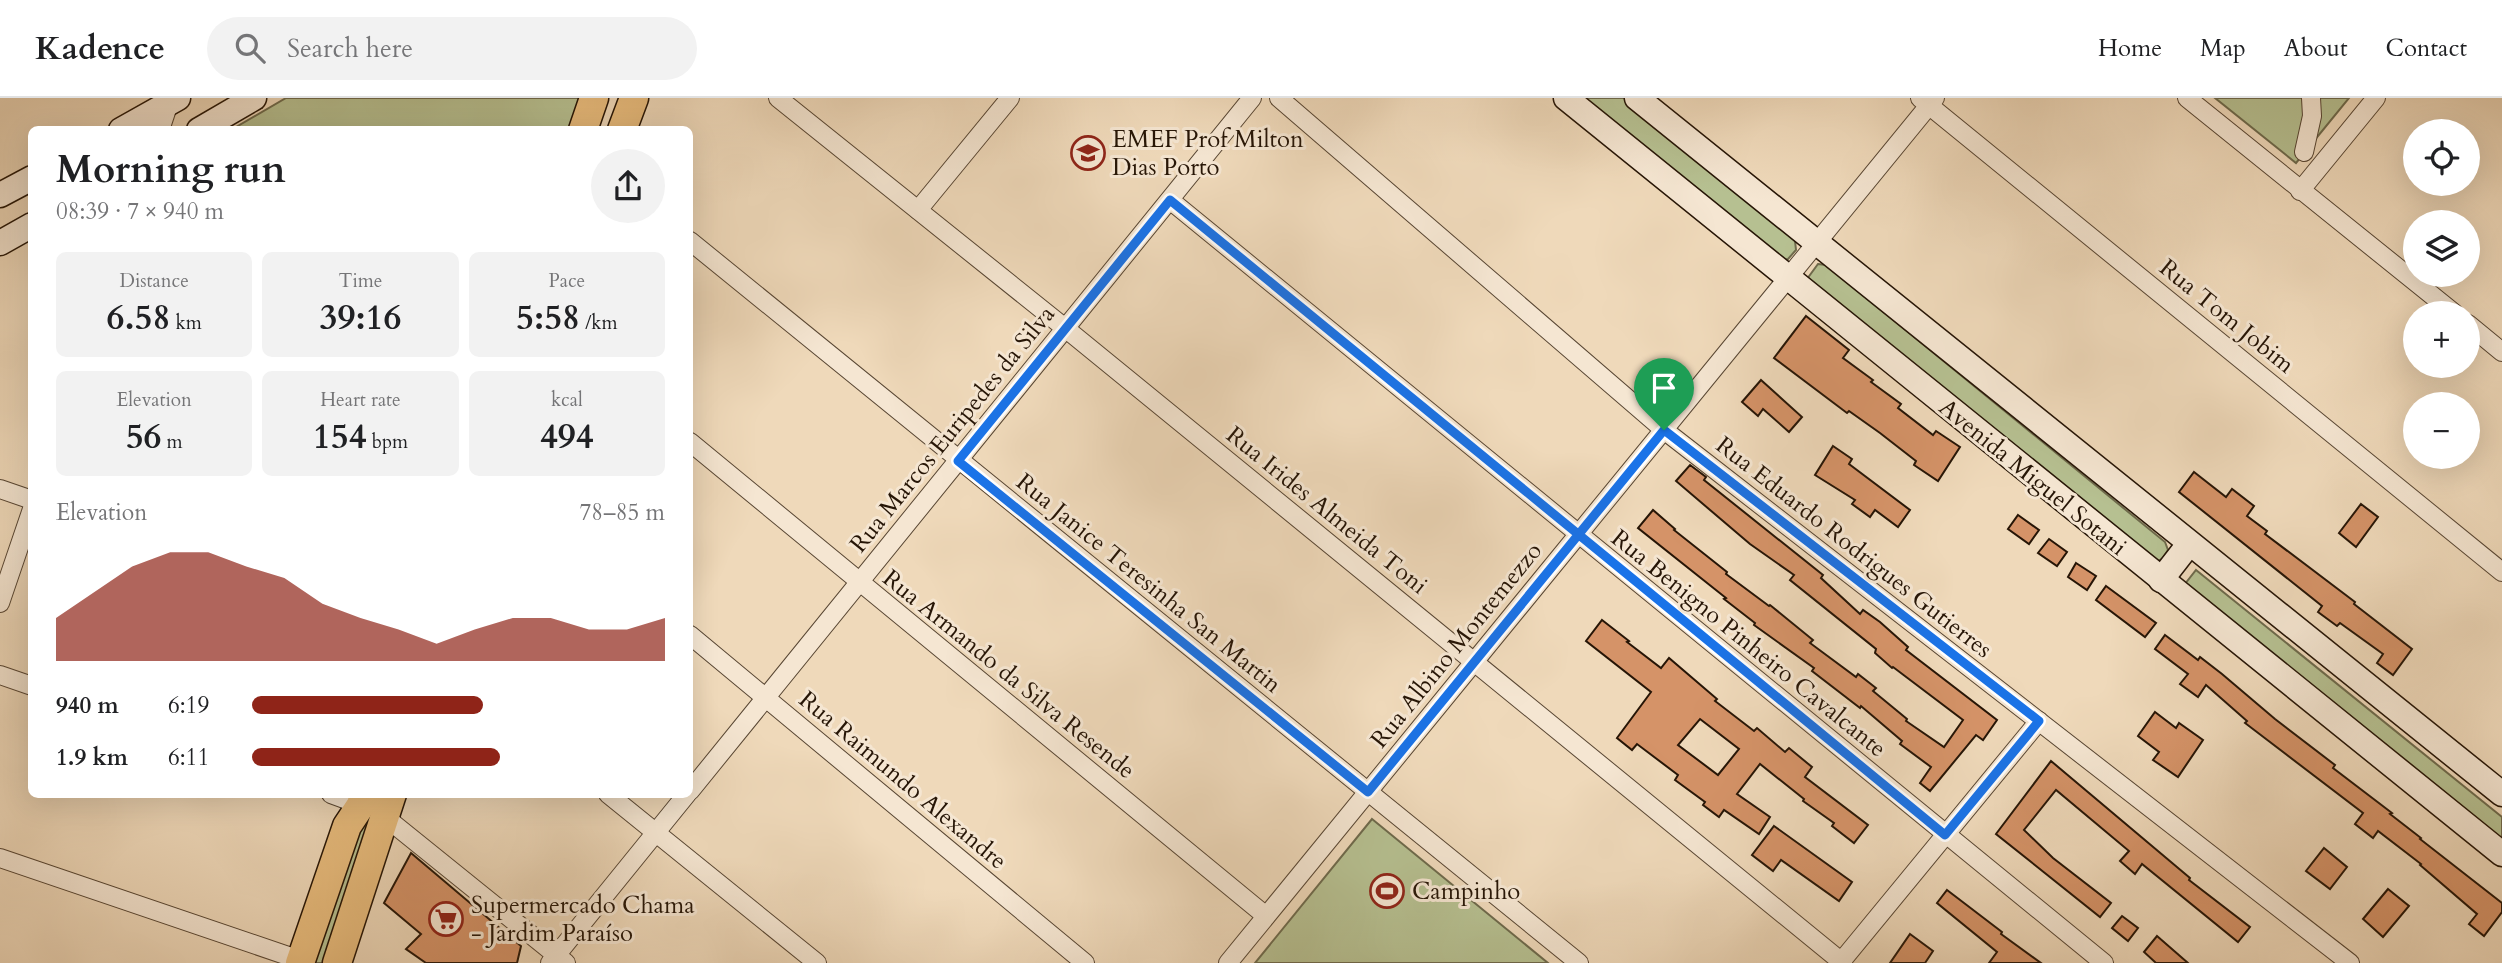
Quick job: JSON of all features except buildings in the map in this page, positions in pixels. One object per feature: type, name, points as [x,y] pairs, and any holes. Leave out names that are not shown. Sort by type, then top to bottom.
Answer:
[{"type":"main road","points":[[584,126],[594,98]]},
{"type":"main road","points":[[624,126],[634,98]]},
{"type":"main road","points":[[300,962],[347,826],[376,803]]},
{"type":"main road","points":[[337,963],[376,803]]},
{"type":"street","points":[[207,126],[254,98]]},
{"type":"street","name":"Rua Irides Almeida Toni","points":[[778,98],[1475,661],[1842,963]]},
{"type":"street","points":[[918,210],[1010,98]]},
{"type":"street","name":"Rua Marcos Euripedes da Silva","points":[[693,787],[1252,98]]},
{"type":"street","name":"Rua Eduardo Rodrigues Gutierres","points":[[1279,98],[1664,430],[2350,963]]},
{"type":"street","name":"Avenida Miguel Sotani","points":[[1566,98],[2502,854]]},
{"type":"street","name":"Avenida Miguel Sotani","points":[[1636,98],[2502,794]]},
{"type":"street","points":[[2186,98],[2439,301]]},
{"type":"street","points":[[2304,152],[2312,116],[2311,98]]},
{"type":"street","points":[[2300,191],[2376,98]]},
{"type":"street","points":[[128,126],[172,100]]},
{"type":"street","points":[[162,126],[172,100]]},
{"type":"street","name":"Rua Albino Montemezzo","points":[[1228,963],[1788,279],[1928,101]]},
{"type":"street","name":"Rua Tom Jobim","points":[[1928,101],[2502,572]]},
{"type":"street","points":[[0,195],[28,180]]},
{"type":"street","name":"Rua Benigno Pinheiro Cavalcante","points":[[1170,200],[2104,963]]},
{"type":"street","points":[[0,243],[28,227]]},
{"type":"street","name":"Rua Janice Teresinha San Martin","points":[[693,243],[1579,963]]},
{"type":"street","points":[[2480,334],[2502,352]]},
{"type":"street","name":"Rua Armando da Silva Resende","points":[[693,444],[1266,916]]},
{"type":"street","points":[[0,489],[28,499]]},
{"type":"street","points":[[0,603],[28,521]]},
{"type":"street","points":[[2161,580],[2189,544]]},
{"type":"street","name":"Rua Raimundo Alexandre","points":[[693,637],[1085,963]]},
{"type":"street","points":[[0,675],[28,685]]},
{"type":"street","points":[[1842,963],[2039,721]]},
{"type":"street","points":[[351,798],[376,803],[558,960]]},
{"type":"street","points":[[613,798],[817,963]]},
{"type":"street","name":"Rua Marcos Euripedes da Silva","points":[[558,960],[684,798]]},
{"type":"street","points":[[0,858],[300,962]]},
{"type":"green space","points":[[286,98],[583,98],[573,126],[238,126]]},
{"type":"green space","points":[[1576,98],[1624,98],[1789,234],[1795,241],[1796,250],[1788,259],[1782,260]]},
{"type":"green space","points":[[2215,98],[2349,98],[2296,163]]},
{"type":"green space","points":[[1818,264],[1826,265],[2165,542],[2168,550],[2163,558],[2155,563],[1807,279]]},
{"type":"green space","points":[[2196,570],[2502,817],[2502,851],[2181,589]]},
{"type":"green space","points":[[364,798],[381,798],[323,963],[307,963]]},
{"type":"green space","name":"Campinho","points":[[1372,819],[1548,963],[1255,963]]},
{"type":"place","name":"EMEF Prof Milton Dias Porto","points":[[1088,153]]},
{"type":"place","name":"Campinho","points":[[1387,891]]},
{"type":"place","name":"Supermercado Chama - Jardim Paraíso","points":[[446,919]]},
{"type":"route","points":[[1664,430],[1578,534],[1368,792],[958,461],[1170,200],[1442,423],[1578,534],[1652,594],[1945,835],[2039,721],[1664,430]]}]
